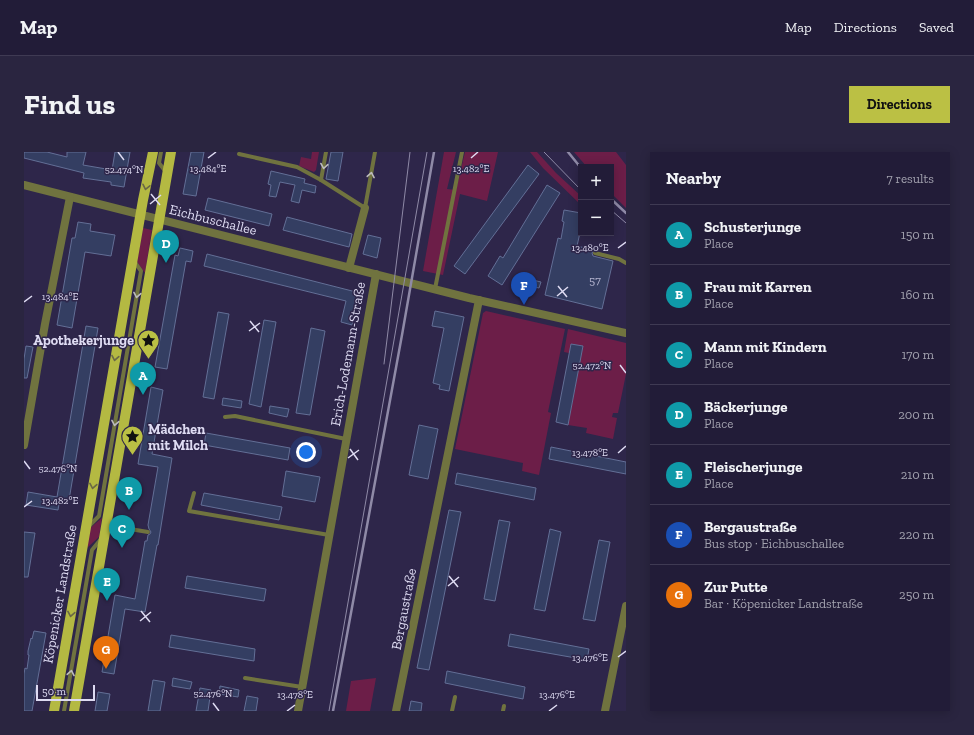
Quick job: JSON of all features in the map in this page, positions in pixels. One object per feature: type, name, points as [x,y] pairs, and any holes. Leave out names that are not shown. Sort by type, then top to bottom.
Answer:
[{"type":"main road","name":"Köpenicker Landstraße","points":[[54,711],[140,215],[153,152]]},
{"type":"main road","points":[[74,711],[171,152]]},
{"type":"street","name":"Eichbuschallee","points":[[24,185],[479,300],[626,333]]},
{"type":"street","points":[[24,445],[27,415],[70,197]]},
{"type":"street","points":[[349,268],[365,208]]},
{"type":"street","name":"Erich-Lodemann-Straße","points":[[298,711],[376,274]]},
{"type":"street","name":"Bergaustraße","points":[[396,711],[479,300]]},
{"type":"street","points":[[606,711],[626,606]]},
{"type":"lane","points":[[161,152],[159,163],[168,174]]},
{"type":"lane","points":[[321,180],[326,152]]},
{"type":"lane","points":[[239,154],[297,168],[321,180],[365,208],[375,152]]},
{"type":"lane","points":[[435,289],[462,152]]},
{"type":"lane","points":[[595,253],[619,259],[626,263]]},
{"type":"lane","name":"Erich-Lodemann-Straße","points":[[224,417],[235,416],[346,439]]},
{"type":"lane","points":[[194,493],[190,510],[329,535]]},
{"type":"lane","points":[[64,711],[92,550],[105,530],[148,532]]},
{"type":"lane","points":[[245,678],[302,687]]},
{"type":"lane","points":[[452,711],[455,697]]},
{"type":"shaded area","points":[[312,152],[319,152],[316,170],[314,172],[299,166],[301,157],[311,159]]},
{"type":"shaded area","points":[[444,152],[456,152],[447,189],[456,190],[465,152],[498,152],[487,201],[460,194],[443,275],[423,271]]},
{"type":"shaded area","points":[[530,152],[537,152],[556,173],[578,193],[578,202],[543,168]]},
{"type":"shaded area","points":[[574,152],[616,152],[626,165],[626,208],[614,196],[614,164],[584,164]]},
{"type":"shaded area","points":[[143,228],[152,230],[145,273],[137,262]]},
{"type":"shaded area","points":[[486,311],[565,329],[548,412],[551,413],[539,475],[522,471],[523,463],[455,449],[483,313]]},
{"type":"shaded area","points":[[568,329],[626,343],[626,374],[618,413],[613,413],[612,417],[617,418],[613,439],[586,433],[587,428],[568,425],[583,346],[571,344],[569,353],[564,352]]},
{"type":"shaded area","points":[[102,518],[99,537],[87,548],[90,528]]},
{"type":"shaded area","points":[[376,678],[370,711],[346,711],[351,681]]},
{"type":"building","points":[[24,152],[47,152],[67,157],[67,152],[86,152],[83,165],[112,170],[115,152],[130,152],[124,187],[111,185],[111,182],[83,178],[84,173],[24,158]]},
{"type":"building","points":[[191,152],[204,152],[196,196],[183,194]]},
{"type":"building","points":[[331,152],[343,152],[338,181],[326,179]]},
{"type":"building","points":[[528,165],[539,174],[465,274],[454,266]]},
{"type":"building","points":[[271,171],[305,179],[304,183],[316,186],[315,193],[302,190],[299,203],[291,201],[295,185],[280,182],[276,197],[269,196],[271,185],[268,184]]},
{"type":"building","points":[[547,185],[560,193],[502,285],[488,276],[500,256],[503,258]]},
{"type":"building","points":[[208,198],[272,214],[269,226],[205,210]]},
{"type":"building","points":[[564,210],[578,212],[578,236],[579,236],[577,246],[594,250],[592,253],[593,256],[613,261],[602,309],[545,295],[558,238],[561,239],[564,222],[562,221]]},
{"type":"building","points":[[287,217],[352,234],[349,247],[283,230]]},
{"type":"building","points":[[78,222],[91,224],[90,231],[115,235],[111,256],[85,252],[72,328],[57,325],[72,238],[75,238]]},
{"type":"building","points":[[368,235],[381,238],[377,258],[363,254]]},
{"type":"building","points":[[180,248],[193,251],[191,262],[186,261],[167,369],[155,367],[175,255],[178,256]]},
{"type":"building","points":[[207,254],[360,293],[352,325],[341,322],[346,301],[204,266]]},
{"type":"building","points":[[520,277],[541,282],[539,288],[519,283]]},
{"type":"building","points":[[435,311],[464,317],[449,391],[439,389],[440,385],[433,383],[444,328],[432,326]]},
{"type":"building","points":[[218,312],[229,314],[214,399],[203,397]]},
{"type":"building","points":[[264,320],[276,322],[261,407],[249,404]]},
{"type":"building","points":[[86,326],[98,328],[69,500],[60,498],[58,510],[26,505],[28,492],[57,497]]},
{"type":"building","points":[[311,328],[325,331],[310,415],[296,413]]},
{"type":"building","points":[[571,344],[583,346],[568,425],[556,422]]},
{"type":"building","points":[[26,346],[33,347],[27,378],[24,378],[24,359]]},
{"type":"building","points":[[151,387],[163,390],[152,454],[172,458],[158,545],[145,612],[125,609],[114,674],[102,672],[115,595],[135,599],[145,541],[147,541],[148,535],[151,532],[148,525],[158,467],[138,464]]},
{"type":"building","points":[[223,398],[242,401],[241,408],[222,405]]},
{"type":"building","points":[[270,406],[289,409],[287,417],[269,413]]},
{"type":"building","points":[[419,425],[438,429],[428,479],[409,475]]},
{"type":"building","points":[[206,433],[290,448],[288,460],[204,445]]},
{"type":"building","points":[[551,447],[626,462],[626,474],[549,459]]},
{"type":"building","points":[[286,471],[320,477],[315,502],[282,496]]},
{"type":"building","points":[[457,473],[536,488],[534,500],[455,484]]},
{"type":"building","points":[[204,493],[282,507],[279,520],[201,505]]},
{"type":"building","points":[[449,510],[461,512],[429,670],[417,668]]},
{"type":"building","points":[[499,520],[510,522],[495,601],[484,599]]},
{"type":"building","points":[[550,529],[561,532],[545,611],[534,609]]},
{"type":"building","points":[[24,532],[35,533],[28,577],[24,577]]},
{"type":"building","points":[[599,540],[610,542],[595,621],[583,619]]},
{"type":"building","points":[[187,576],[266,589],[264,601],[185,588]]},
{"type":"building","points":[[34,631],[46,633],[32,711],[24,711],[24,674],[25,668],[27,669],[29,655],[28,651]]},
{"type":"building","points":[[510,634],[589,649],[587,660],[508,646]]},
{"type":"building","points":[[171,635],[255,649],[254,661],[169,647]]},
{"type":"building","points":[[447,671],[525,687],[523,699],[445,683]]},
{"type":"building","points":[[173,678],[192,682],[190,689],[172,686]]},
{"type":"building","points":[[153,680],[165,682],[160,711],[148,711]]},
{"type":"building","points":[[220,686],[239,690],[238,697],[219,694]]},
{"type":"building","points":[[200,688],[211,690],[208,711],[196,711]]},
{"type":"building","points":[[98,692],[110,694],[107,711],[95,711]]},
{"type":"building","points":[[247,696],[258,698],[256,711],[244,711]]},
{"type":"building","points":[[411,701],[422,703],[421,711],[409,711]]},
{"type":"tram line","points":[[384,364],[410,152]]},
{"type":"tram line","points":[[329,711],[427,152]]},
{"type":"tram line","points":[[544,152],[578,187]]},
{"type":"tram line","points":[[614,213],[626,223]]},
{"type":"railway","points":[[333,711],[434,152]]},
{"type":"railway","points":[[568,152],[578,164]]},
{"type":"railway","points":[[612,200],[626,213]]},
{"type":"place","name":"Bäckerjunge","points":[[166,263]]},
{"type":"place","name":"Bergaustraße","points":[[524,305]]},
{"type":"place","name":"Apothekerjunge","points":[[149,360]]},
{"type":"place","name":"Schusterjunge","points":[[143,395]]},
{"type":"place","name":"Mädchen mit Milch","points":[[133,456]]},
{"type":"place","name":"Frau mit Karren","points":[[129,510]]},
{"type":"place","name":"Mann mit Kindern","points":[[122,548]]},
{"type":"place","name":"Fleischerjunge","points":[[107,601]]},
{"type":"place","name":"Zur Putte","points":[[106,669]]}]
